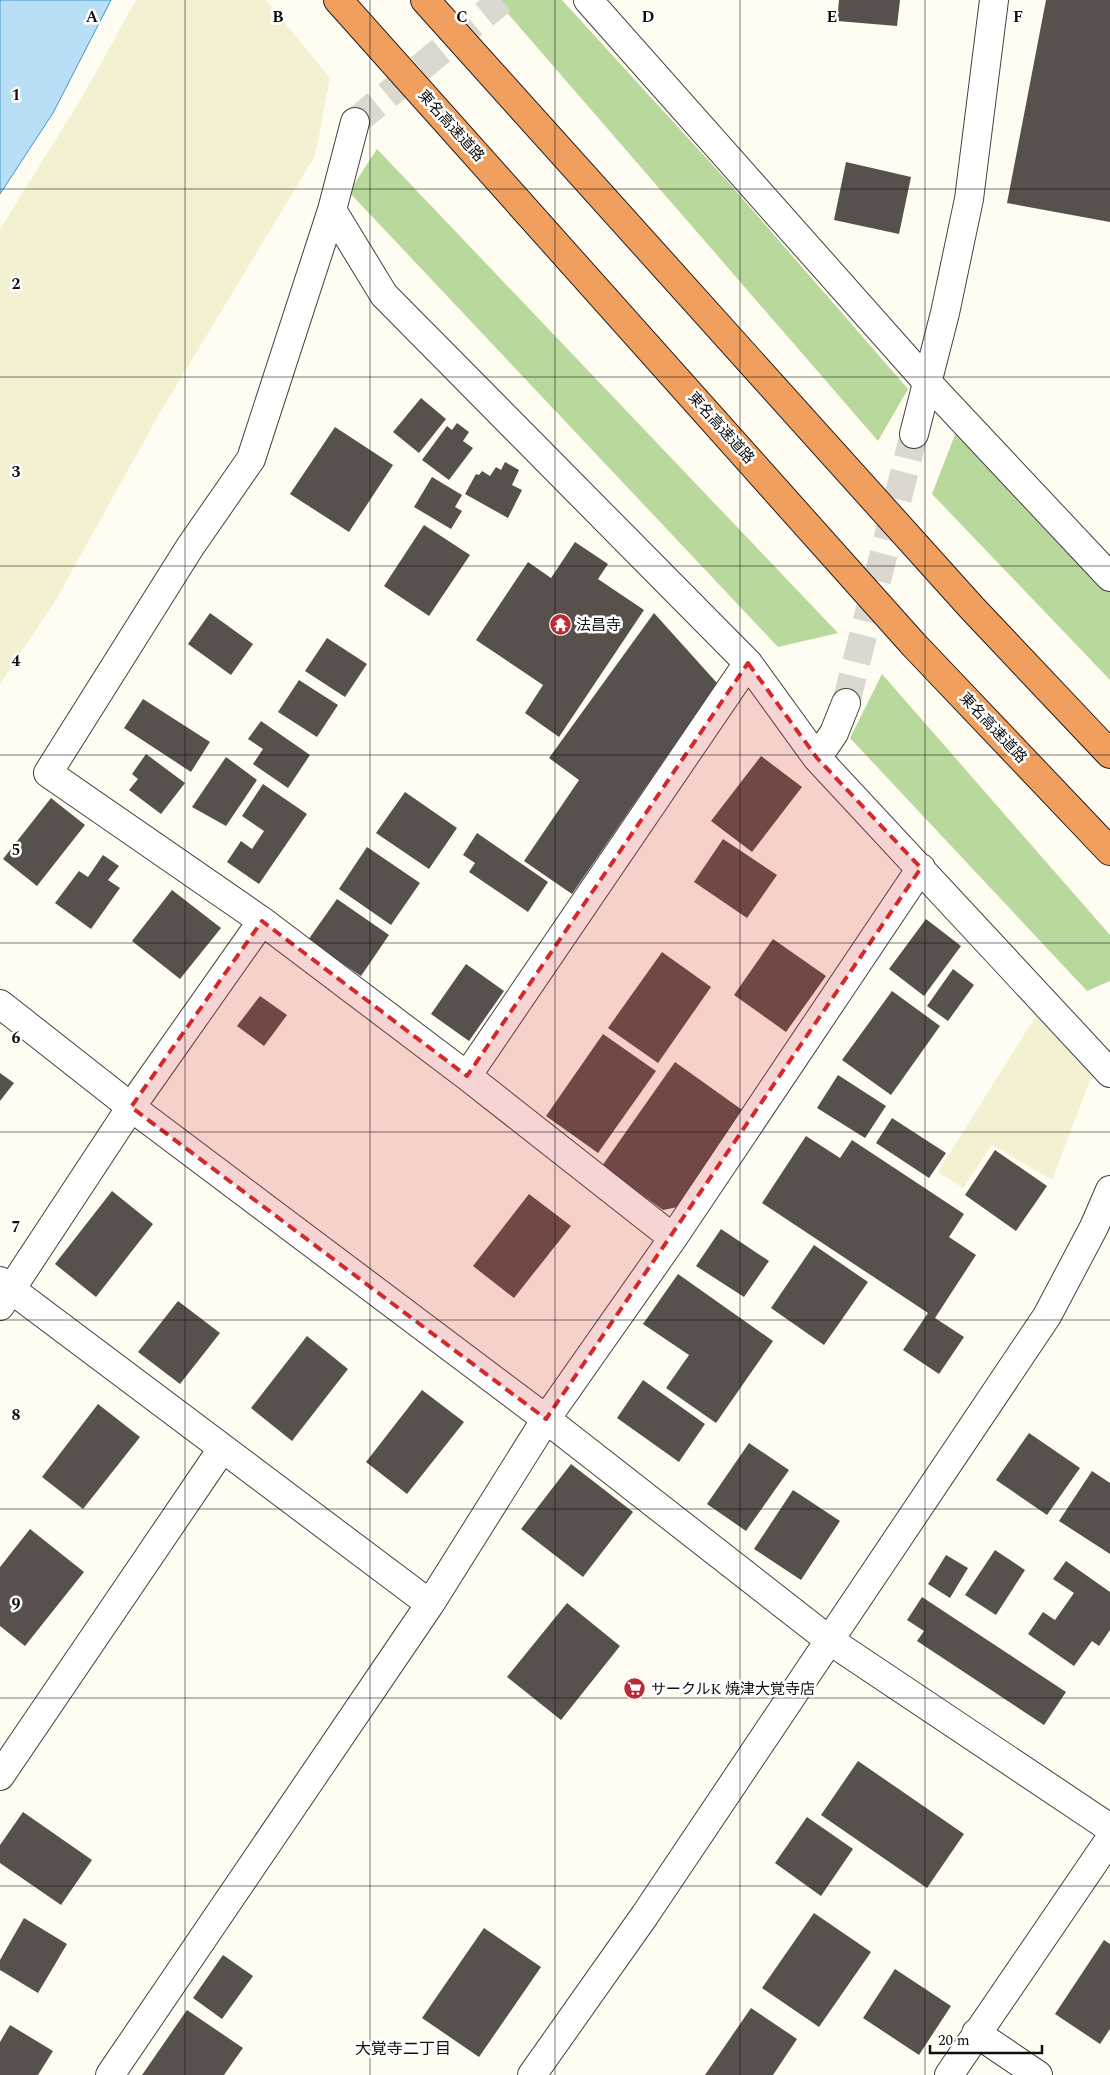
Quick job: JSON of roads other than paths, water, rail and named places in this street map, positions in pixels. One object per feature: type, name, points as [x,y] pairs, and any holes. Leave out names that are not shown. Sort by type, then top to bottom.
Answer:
[{"type":"highway","name":"東名高速道路","points":[[338,0],[914,645],[1110,851]]},
{"type":"highway","points":[[425,0],[972,608],[1110,754]]},
{"type":"street","points":[[588,0],[927,382],[1110,577]]},
{"type":"street","points":[[914,434],[945,313],[969,199],[994,0]]},
{"type":"street","points":[[355,122],[332,210],[251,459],[190,547],[48,773],[262,921],[468,1076],[673,1238]]},
{"type":"street","points":[[332,210],[384,295],[748,663],[817,758],[1110,1072]]},
{"type":"street","points":[[468,1076],[748,663]]},
{"type":"street","points":[[817,758],[834,733],[846,703]]},
{"type":"street","points":[[110,2075],[430,1604],[546,1419],[673,1238],[921,868]]},
{"type":"street","points":[[262,921],[4,1292],[222,1449],[430,1604]]},
{"type":"street","points":[[0,1004],[131,1107],[546,1419],[829,1640],[1110,1828]]},
{"type":"street","points":[[532,2075],[645,1915],[1047,1316],[1094,1227],[1110,1190]]},
{"type":"street","points":[[0,1776],[222,1449]]},
{"type":"street","points":[[949,2075],[1110,1839]]},
{"type":"street","points":[[976,2033],[1038,2075]]},
{"type":"water","points":[[0,0],[111,0],[53,113],[0,194]]},
{"type":"tunnel","points":[[355,122],[502,0]]},
{"type":"tunnel","points":[[846,703],[914,434]]},
{"type":"place","name":"法昌寺","points":[[560,625]]},
{"type":"place","name":"サークルK 焼津大覚寺店","points":[[635,1689]]},
{"type":"district","name":"大覚寺二丁目","points":[[403,2049]]}]
